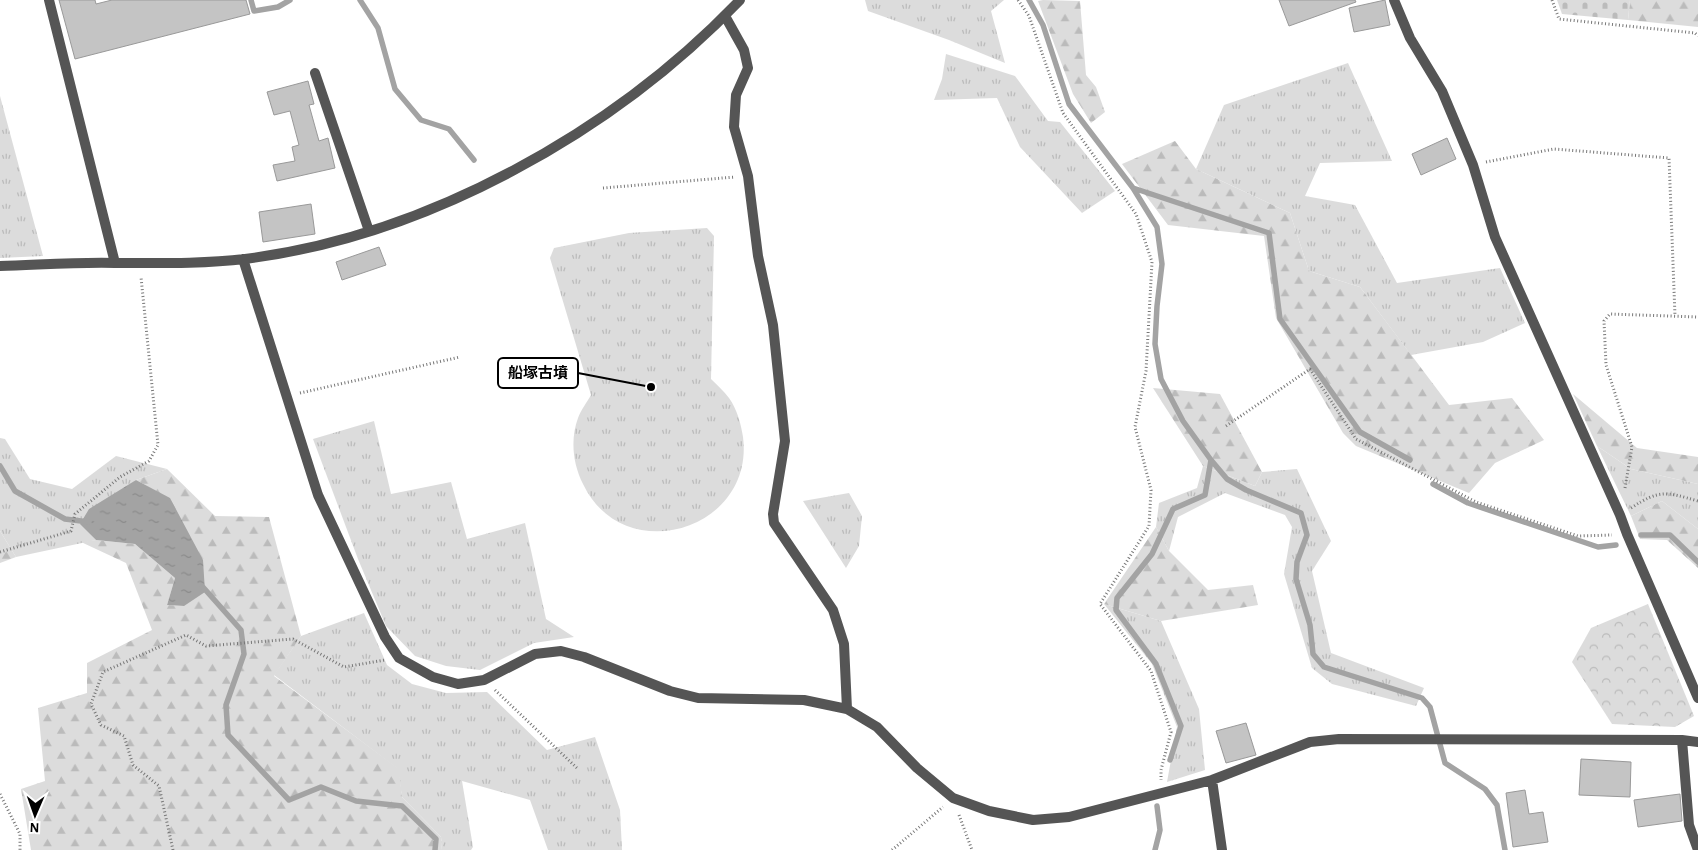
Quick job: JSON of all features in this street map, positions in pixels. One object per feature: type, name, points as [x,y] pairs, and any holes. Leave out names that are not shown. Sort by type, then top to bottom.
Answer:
[{"type":"street","points":[[49,0],[115,262]]},
{"type":"street","points":[[0,266],[115,262],[140,264],[243,259],[309,249],[369,231],[438,206],[503,176],[573,135],[647,84],[683,55],[740,0]]},
{"type":"street","points":[[1394,0],[1410,38],[1442,91],[1473,165],[1495,237],[1620,515],[1698,698]]},
{"type":"street","points":[[725,16],[744,50],[748,68],[736,95],[734,127],[748,176],[758,256],[773,325],[784,441],[773,514],[774,523],[833,610],[844,644],[847,709]]},
{"type":"street","points":[[315,73],[369,231]]},
{"type":"street","points":[[243,259],[318,495],[385,637],[399,658],[433,677],[458,684],[484,680],[535,654],[561,651],[584,657],[670,691],[698,698],[804,700],[847,709],[877,726],[917,768],[953,798],[989,811],[1033,820],[1069,817],[1212,780],[1310,742],[1339,739],[1682,740],[1698,742]]},
{"type":"street","points":[[1682,740],[1689,825],[1698,850]]},
{"type":"street","points":[[1212,780],[1222,850]]},
{"type":"path","points":[[1018,0],[1029,16],[1063,113],[1136,214],[1152,262],[1146,371],[1135,427],[1151,490],[1149,526],[1100,604],[1151,671],[1157,688],[1171,732],[1161,770],[1161,794]]},
{"type":"path","points":[[1552,0],[1559,19],[1695,33],[1698,36]]},
{"type":"path","points":[[1473,165],[1554,149],[1668,158],[1675,316]]},
{"type":"path","points":[[603,188],[748,176]]},
{"type":"path","points":[[0,552],[71,531],[75,514],[120,477],[149,461],[158,446],[140,264]]},
{"type":"path","points":[[1620,515],[1632,447],[1606,365],[1604,321],[1610,314],[1698,317]]},
{"type":"path","points":[[287,396],[460,357]]},
{"type":"path","points":[[1226,426],[1310,369],[1356,439],[1364,444],[1476,502],[1578,536],[1627,534]]},
{"type":"path","points":[[1620,515],[1649,496],[1670,494],[1698,502]]},
{"type":"path","points":[[173,850],[159,786],[133,765],[124,736],[101,725],[91,704],[103,672],[186,635],[206,646],[293,639],[344,667],[399,658]]},
{"type":"path","points":[[484,680],[578,769]]},
{"type":"path","points":[[0,794],[20,834],[20,850]]},
{"type":"path","points":[[892,850],[953,798],[972,850]]},
{"type":"green space","points":[[865,0],[1004,0],[991,11],[1005,63],[949,40],[868,11]]},
{"type":"green space","points":[[1557,0],[1630,0],[1628,20],[1562,14]]},
{"type":"green space","points":[[1630,0],[1698,0],[1698,27],[1628,20]]},
{"type":"green space","points":[[1038,1],[1080,1],[1086,75],[1096,87],[1105,112],[1091,123],[1073,94]]},
{"type":"green space","points":[[946,54],[1015,76],[1048,121],[1060,122],[1115,191],[1082,213],[1020,147],[997,98],[934,100],[942,79]]},
{"type":"green space","points":[[1348,63],[1392,161],[1320,163],[1305,196],[1355,205],[1397,283],[1500,268],[1525,323],[1483,342],[1411,355],[1360,287],[1309,271],[1290,213],[1196,169],[1224,105]]},
{"type":"green space","points":[[0,96],[43,256],[0,258]]},
{"type":"green space","points":[[1175,141],[1196,169],[1290,213],[1309,271],[1360,287],[1449,405],[1512,398],[1544,440],[1495,463],[1469,493],[1356,446],[1343,433],[1276,318],[1264,236],[1168,225],[1122,164]]},
{"type":"green space","points":[[707,228],[714,236],[711,379],[729,398],[738,417],[743,437],[741,469],[729,496],[708,516],[682,528],[654,531],[627,526],[602,510],[583,484],[577,468],[573,443],[574,435],[579,415],[591,395],[550,258],[554,248],[629,233]]},
{"type":"green space","points":[[1153,388],[1220,394],[1262,472],[1255,486],[1203,466]]},
{"type":"green space","points":[[1573,394],[1637,448],[1698,457],[1698,484],[1631,469],[1597,446]]},
{"type":"green space","points":[[374,421],[391,494],[451,482],[467,539],[525,523],[546,619],[574,637],[534,643],[480,670],[446,666],[415,656],[386,626],[358,559],[313,439]]},
{"type":"green space","points":[[0,438],[5,439],[30,479],[72,489],[116,456],[167,469],[136,480],[81,524],[96,540],[16,557],[0,531]]},
{"type":"green space","points":[[1597,446],[1631,469],[1698,484],[1698,529],[1662,501],[1631,516]]},
{"type":"green space","points":[[1203,466],[1255,486],[1262,472],[1297,469],[1331,541],[1312,571],[1331,653],[1424,688],[1416,706],[1332,684],[1312,668],[1284,574],[1292,527],[1285,515],[1225,493],[1178,517],[1169,551],[1156,527],[1159,503],[1197,488]]},
{"type":"green space","points":[[167,469],[215,516],[269,517],[301,636],[274,676],[399,769],[402,797],[441,837],[442,850],[31,850],[21,789],[45,781],[38,708],[87,693],[87,663],[152,630],[126,563],[81,542],[96,540],[135,544],[175,578],[167,605],[184,606],[170,499],[136,480]]},
{"type":"green space","points":[[849,493],[862,516],[859,546],[846,568],[803,501]]},
{"type":"green space","points":[[1662,501],[1698,529],[1698,568],[1667,540],[1640,539],[1631,516]]},
{"type":"green space","points":[[1156,527],[1169,551],[1208,590],[1253,585],[1258,605],[1161,621],[1104,604]]},
{"type":"green space","points":[[0,531],[16,557],[0,563]]},
{"type":"green space","points":[[1104,604],[1161,621],[1199,709],[1205,770],[1167,782],[1177,727],[1152,664]]},
{"type":"green space","points":[[1648,604],[1694,716],[1675,727],[1612,724],[1572,662],[1591,628]]},
{"type":"green space","points":[[364,613],[387,665],[412,684],[446,693],[487,692],[547,750],[595,737],[620,810],[622,850],[548,850],[530,800],[462,781],[473,847],[471,850],[442,850],[441,837],[402,797],[398,769],[274,675],[301,636]]},
{"type":"water","points":[[136,480],[170,498],[203,560],[205,592],[184,606],[167,605],[175,578],[135,544],[96,540],[80,524],[89,509]]},
{"type":"building","points":[[59,0],[95,0],[96,4],[112,0],[246,0],[250,14],[75,59]]},
{"type":"building","points":[[1279,0],[1355,0],[1356,2],[1289,26]]},
{"type":"building","points":[[1385,0],[1390,25],[1354,32],[1349,8]]},
{"type":"building","points":[[308,81],[314,104],[309,105],[319,141],[328,138],[335,168],[277,181],[273,165],[295,161],[292,147],[299,145],[290,111],[274,115],[267,92]]},
{"type":"building","points":[[1447,138],[1456,159],[1421,175],[1412,154]]},
{"type":"building","points":[[311,204],[315,234],[263,242],[259,212]]},
{"type":"building","points":[[379,247],[386,265],[342,280],[336,262]]},
{"type":"building","points":[[1246,723],[1256,755],[1226,763],[1216,731]]},
{"type":"building","points":[[1581,759],[1631,762],[1630,797],[1579,795]]},
{"type":"building","points":[[1525,790],[1529,814],[1543,812],[1548,842],[1513,847],[1506,793]]},
{"type":"building","points":[[1680,794],[1682,821],[1638,827],[1634,800]]},
{"type":"waterway","points":[[251,0],[254,11],[278,7],[290,0]]},
{"type":"waterway","points":[[360,0],[378,28],[395,89],[421,120],[449,129],[474,160]]},
{"type":"waterway","points":[[1029,0],[1043,25],[1069,104],[1133,188],[1157,227],[1162,264],[1155,344],[1161,379],[1183,421],[1227,479],[1246,490],[1301,513],[1307,535],[1297,562],[1296,579],[1310,625],[1313,654],[1324,667],[1422,698],[1430,707],[1445,763],[1485,789],[1497,805],[1505,850]]},
{"type":"waterway","points":[[1133,188],[1269,233],[1280,319],[1360,432],[1410,460]]},
{"type":"waterway","points":[[1170,760],[1181,726],[1156,664],[1116,610],[1117,598],[1152,554],[1173,509],[1205,495],[1211,460]]},
{"type":"waterway","points":[[0,466],[15,491],[65,519],[89,522]]},
{"type":"waterway","points":[[1433,484],[1468,503],[1598,547],[1616,545]]},
{"type":"waterway","points":[[1641,535],[1670,535],[1698,562]]},
{"type":"waterway","points":[[202,586],[241,630],[244,654],[226,705],[228,735],[289,800],[321,787],[356,801],[402,806],[436,839],[435,850]]},
{"type":"waterway","points":[[1155,850],[1160,830],[1157,806]]},
{"type":"place","name":"船塚古墳","points":[[651,387]]}]
